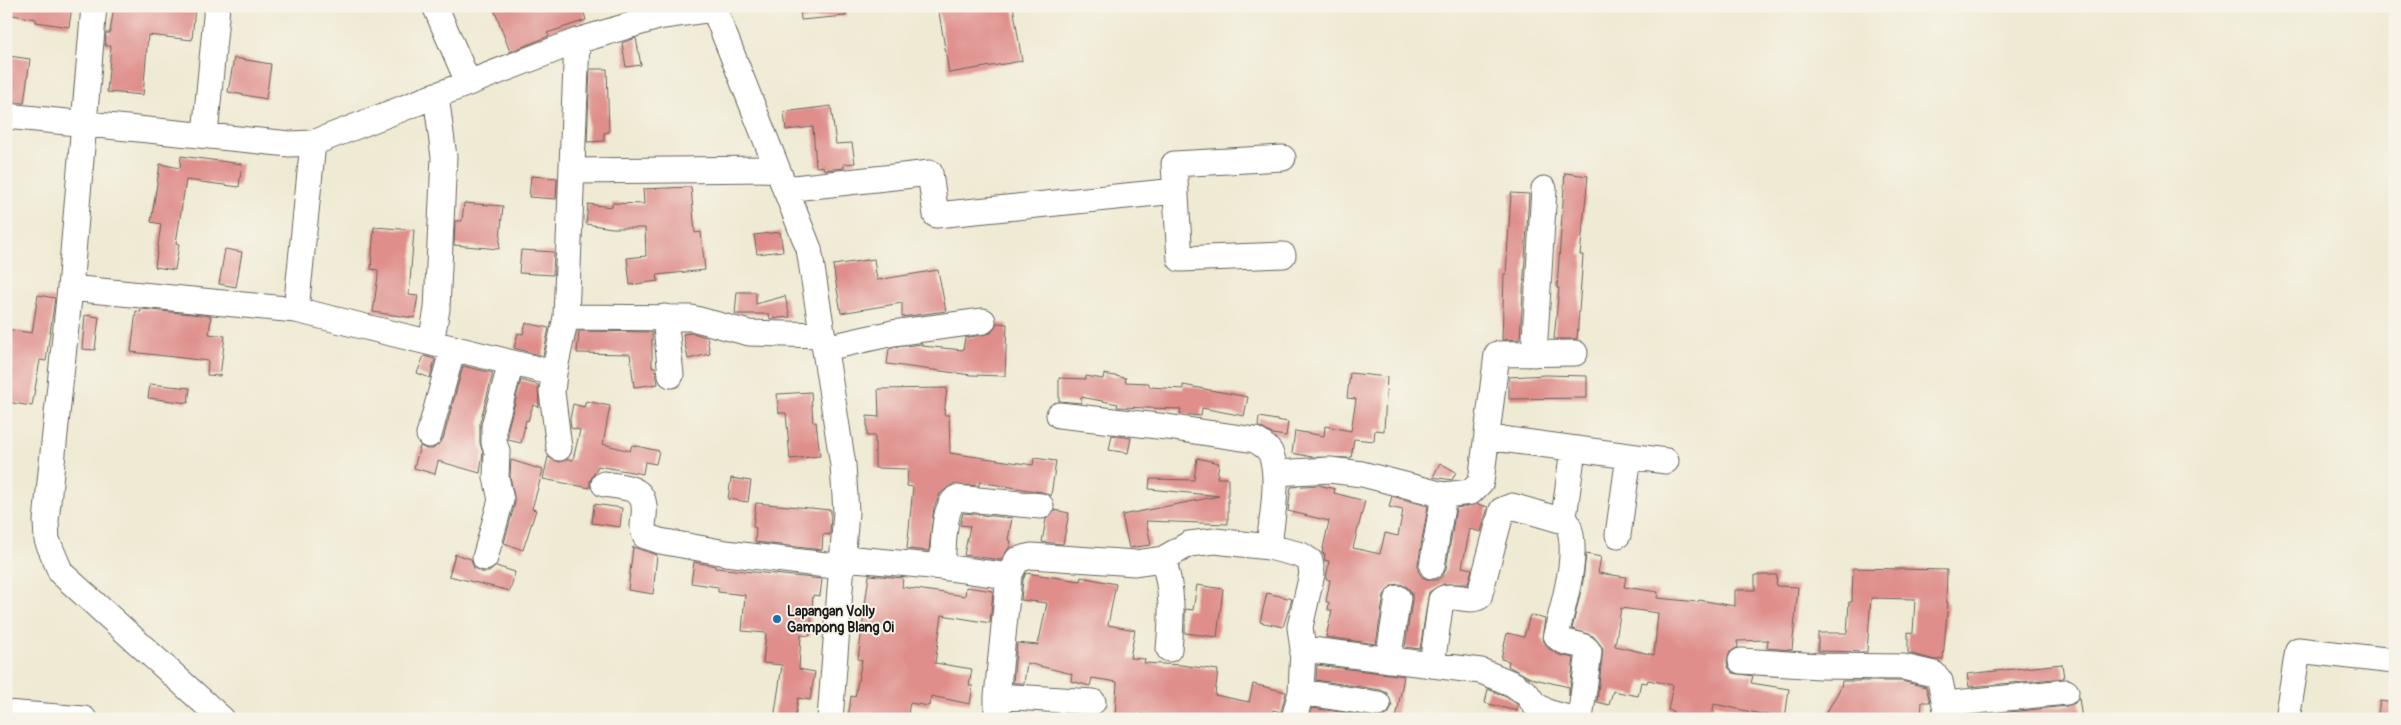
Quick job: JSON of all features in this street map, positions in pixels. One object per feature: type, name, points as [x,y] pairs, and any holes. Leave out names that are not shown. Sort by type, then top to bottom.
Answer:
[{"type":"street","points":[[94,6],[70,288],[46,521],[47,540],[61,573],[222,719]]},
{"type":"street","points":[[205,135],[217,6]]},
{"type":"street","points":[[435,6],[468,82]]},
{"type":"street","points":[[6,116],[84,122],[290,144],[313,143],[577,40],[656,12],[719,9],[781,179],[810,249],[825,341],[843,465],[846,512],[830,719]]},
{"type":"street","points":[[559,448],[552,392],[554,373],[566,317],[577,40]]},
{"type":"street","points":[[429,435],[442,345],[437,309],[443,166],[436,95]]},
{"type":"street","points":[[296,310],[313,143]]},
{"type":"street","points":[[1283,158],[1174,164],[1180,259],[1283,255]]},
{"type":"street","points":[[573,172],[781,179],[930,173],[936,215],[1176,191]]},
{"type":"street","points":[[1534,354],[1544,190]]},
{"type":"street","points":[[70,288],[296,310],[554,373]]},
{"type":"street","points":[[566,317],[692,318],[749,333],[825,341],[983,321]]},
{"type":"street","points":[[665,317],[671,375]]},
{"type":"street","points":[[1275,473],[1330,470],[1362,474],[1444,495],[1471,492],[1481,482],[1497,354],[1575,353]]},
{"type":"street","points":[[485,558],[501,500],[496,477],[497,451],[494,443],[494,426],[511,363]]},
{"type":"street","points":[[1059,415],[1167,426],[1255,440],[1269,452],[1275,473],[1269,547]]},
{"type":"street","points":[[1487,437],[1666,461]]},
{"type":"street","points":[[1565,510],[1574,449]]},
{"type":"street","points":[[1618,535],[1629,456]]},
{"type":"street","points":[[604,484],[633,489],[641,495],[645,504],[642,530],[645,536],[660,541],[726,553],[843,563],[942,567],[1009,576]]},
{"type":"street","points":[[1432,566],[1444,495]]},
{"type":"street","points":[[942,567],[947,512],[950,503],[956,498],[1041,506]]},
{"type":"street","points":[[1432,665],[1442,600],[1446,597],[1470,599],[1480,596],[1502,510],[1512,506],[1567,522],[1572,533],[1572,553],[1556,635],[1562,640],[1584,646],[1589,652],[1580,719]]},
{"type":"street","points":[[1093,702],[997,708],[1009,576],[1017,560],[1031,556],[1135,563],[1163,559],[1189,544],[1215,541],[1269,547],[1301,555],[1310,561],[1312,574],[1300,627],[1303,649],[1302,692],[1294,719]]},
{"type":"street","points":[[1163,559],[1169,577],[1172,600],[1169,649]]},
{"type":"street","points":[[1388,660],[1398,598]]},
{"type":"street","points":[[1303,649],[1481,671],[1513,684],[1527,694],[1534,704],[1547,712],[1571,719]]},
{"type":"street","points":[[2287,719],[2298,650],[2394,661]]},
{"type":"street","points":[[1741,661],[1915,669],[1934,674],[1937,677],[1947,712],[2066,692]]},
{"type":"street","points":[[1302,692],[1378,704]]},
{"type":"street","points":[[6,713],[84,719]]},
{"type":"building","points":[[6,6],[72,6],[69,27],[36,22],[36,19],[6,14]]},
{"type":"building","points":[[114,6],[156,9],[156,6],[195,6],[192,40],[148,35],[143,95],[107,92],[111,46],[105,46],[106,33],[110,33]]},
{"type":"building","points":[[493,6],[582,6],[586,20],[547,33],[549,36],[510,52]]},
{"type":"building","points":[[800,6],[846,6],[846,16],[801,20]]},
{"type":"building","points":[[938,6],[1013,6],[1022,61],[949,73]]},
{"type":"building","points":[[636,38],[641,65],[626,67],[622,43]]},
{"type":"building","points":[[9,56],[30,59],[24,103],[6,102],[6,69]]},
{"type":"building","points":[[234,58],[271,64],[266,99],[228,92]]},
{"type":"building","points":[[590,69],[607,69],[609,132],[604,133],[604,141],[587,142]]},
{"type":"building","points":[[831,106],[836,144],[852,143],[855,163],[844,164],[844,168],[824,170],[823,166],[816,167],[813,127],[786,130],[784,112]]},
{"type":"building","points":[[181,156],[242,164],[239,187],[186,180],[176,243],[179,244],[175,270],[155,267],[161,224],[151,222],[160,164],[180,168]]},
{"type":"building","points":[[1565,173],[1588,176],[1580,255],[1583,255],[1577,339],[1554,339],[1559,288],[1557,288]]},
{"type":"building","points":[[531,176],[557,178],[556,199],[529,197]]},
{"type":"building","points":[[691,187],[695,233],[701,232],[705,270],[657,275],[658,281],[630,285],[627,258],[646,256],[645,228],[612,228],[586,224],[588,204],[612,207],[612,203],[644,204],[643,189]]},
{"type":"building","points":[[1511,193],[1529,194],[1520,339],[1502,340],[1504,274],[1506,274]]},
{"type":"building","points":[[464,203],[503,206],[499,249],[454,245],[455,221],[462,221]]},
{"type":"building","points":[[374,227],[414,230],[409,295],[418,296],[414,318],[373,312],[378,276],[378,270],[371,269]]},
{"type":"building","points":[[780,232],[783,251],[757,254],[754,235]]},
{"type":"building","points":[[225,249],[242,252],[236,287],[219,284]]},
{"type":"building","points":[[521,250],[554,252],[553,275],[519,273]]},
{"type":"building","points":[[874,259],[877,280],[938,270],[946,311],[902,317],[902,303],[841,313],[833,265]]},
{"type":"building","points":[[737,292],[756,292],[756,304],[785,296],[790,317],[770,319],[769,314],[735,314]]},
{"type":"building","points":[[38,295],[55,298],[46,361],[40,360],[32,406],[6,402],[6,329],[32,333]]},
{"type":"building","points":[[141,309],[211,316],[209,334],[225,336],[220,376],[207,375],[208,361],[131,352],[136,311],[141,312]]},
{"type":"building","points":[[85,315],[99,317],[95,350],[82,349]]},
{"type":"building","points":[[526,323],[549,328],[543,356],[514,348],[518,333],[523,334]]},
{"type":"building","points":[[997,323],[1007,324],[1005,376],[971,375],[887,364],[889,349],[896,347],[922,344],[922,346],[963,350],[965,338],[991,333]]},
{"type":"building","points":[[579,331],[652,332],[652,367],[655,367],[658,384],[634,387],[630,354],[577,353]]},
{"type":"building","points":[[692,333],[707,337],[710,354],[688,359],[683,334]]},
{"type":"building","points":[[424,356],[435,359],[430,378],[417,373]]},
{"type":"building","points":[[463,366],[493,373],[480,422],[480,443],[483,453],[480,473],[438,461],[435,474],[414,468],[420,446],[426,449],[433,449],[443,439]]},
{"type":"building","points":[[1350,373],[1387,377],[1384,431],[1375,430],[1374,441],[1354,439],[1351,458],[1312,457],[1292,453],[1295,431],[1324,436],[1325,426],[1351,431],[1356,399],[1347,398]]},
{"type":"building","points":[[1104,374],[1126,378],[1125,382],[1149,383],[1149,387],[1183,389],[1183,385],[1248,397],[1244,416],[1202,408],[1201,416],[1180,414],[1181,409],[1117,407],[1118,404],[1081,397],[1081,403],[1059,401],[1059,378],[1086,379],[1086,376],[1103,379]]},
{"type":"building","points":[[1546,375],[1587,376],[1587,398],[1509,399],[1509,377]]},
{"type":"building","points":[[521,380],[538,385],[539,407],[533,405],[528,421],[526,420],[521,443],[508,440],[508,428]]},
{"type":"building","points":[[150,384],[190,388],[188,403],[148,398]]},
{"type":"building","points":[[947,388],[944,415],[949,415],[950,453],[1033,465],[1034,458],[1056,461],[1051,496],[1042,492],[979,482],[979,486],[951,485],[940,494],[934,507],[929,551],[907,549],[913,487],[907,486],[908,469],[875,468],[875,436],[867,436],[867,416],[879,417],[878,389]]},
{"type":"building","points":[[811,392],[813,422],[816,422],[820,456],[790,459],[786,413],[779,413],[777,394]]},
{"type":"building","points":[[586,401],[610,406],[603,444],[630,451],[632,445],[659,451],[656,464],[645,462],[643,474],[598,466],[590,481],[590,488],[543,479],[548,457],[560,462],[568,459],[573,460],[580,430],[571,428],[570,419],[573,404],[584,407]]},
{"type":"building","points":[[1259,417],[1288,422],[1286,436],[1272,434],[1258,426]]},
{"type":"building","points":[[1112,435],[1131,438],[1128,453],[1109,450]]},
{"type":"building","points":[[1197,458],[1219,463],[1217,478],[1228,478],[1228,524],[1146,521],[1151,545],[1129,548],[1122,515],[1219,496],[1149,489],[1150,479],[1194,480]]},
{"type":"building","points":[[511,460],[543,470],[532,509],[536,510],[523,550],[504,543],[515,503],[510,476]]},
{"type":"building","points":[[1440,463],[1456,472],[1452,480],[1433,477]]},
{"type":"building","points":[[731,478],[751,481],[748,502],[728,499]]},
{"type":"building","points":[[1319,485],[1335,489],[1334,493],[1365,501],[1353,548],[1380,554],[1385,533],[1398,536],[1403,510],[1389,507],[1392,496],[1428,506],[1418,571],[1422,577],[1430,580],[1437,580],[1443,576],[1446,569],[1456,508],[1477,504],[1488,507],[1481,532],[1470,529],[1462,567],[1472,569],[1468,584],[1443,584],[1429,592],[1420,649],[1405,647],[1412,593],[1407,587],[1400,584],[1392,585],[1384,595],[1376,644],[1326,637],[1332,610],[1328,610],[1329,602],[1326,602],[1330,580],[1326,579],[1329,561],[1324,560],[1325,554],[1322,553],[1329,521],[1288,511],[1291,487]]},
{"type":"building","points":[[756,503],[831,510],[830,535],[823,534],[822,550],[755,542],[756,528],[753,527]]},
{"type":"building","points":[[594,504],[622,508],[620,527],[592,523]]},
{"type":"building","points":[[1054,510],[1069,513],[1063,544],[1042,542],[1046,519]]},
{"type":"building","points":[[963,513],[1012,518],[1008,540],[1011,541],[1001,560],[964,555],[970,526],[960,525]]},
{"type":"building","points":[[633,547],[657,555],[653,594],[628,590]]},
{"type":"building","points":[[455,554],[471,559],[474,568],[481,572],[489,572],[496,566],[515,572],[510,591],[449,576]]},
{"type":"building","points":[[1586,554],[1601,557],[1598,573],[1626,577],[1624,587],[1658,592],[1657,598],[1698,602],[1699,600],[1735,606],[1735,590],[1755,590],[1755,575],[1777,575],[1776,586],[1798,587],[1792,650],[1767,648],[1768,640],[1737,641],[1738,647],[1729,653],[1727,660],[1728,667],[1733,673],[1753,676],[1751,683],[1789,689],[1785,719],[1714,704],[1712,719],[1671,719],[1673,711],[1668,710],[1673,685],[1648,680],[1647,683],[1641,682],[1638,696],[1613,691],[1609,705],[1597,702],[1603,648],[1593,636],[1572,629],[1583,581]],"holes":[[[1621,608],[1658,613],[1654,655],[1615,646]]]},
{"type":"building","points":[[694,562],[715,566],[715,568],[822,579],[820,596],[813,595],[810,636],[801,635],[799,669],[815,672],[810,700],[798,698],[795,719],[774,719],[782,665],[763,663],[766,633],[742,631],[745,595],[718,592],[718,587],[691,583]]},
{"type":"building","points":[[1853,568],[1947,570],[1946,602],[1948,602],[1943,659],[1935,660],[1908,653],[1908,632],[1913,633],[1915,599],[1871,598],[1867,652],[1818,651],[1818,633],[1847,633],[1849,602],[1852,602]]},
{"type":"building","points":[[1026,573],[1080,581],[1081,577],[1116,584],[1108,625],[1135,630],[1130,658],[1145,659],[1144,663],[1218,670],[1215,695],[1249,702],[1253,684],[1286,692],[1281,712],[1273,710],[1271,719],[1184,719],[1141,714],[1141,718],[1115,717],[1117,682],[1092,678],[1090,686],[1071,681],[1072,674],[1027,663],[1024,683],[1013,683],[1017,643],[1038,645],[1047,603],[1021,600],[1023,580]]},
{"type":"building","points":[[869,575],[903,578],[902,587],[965,596],[966,587],[993,591],[990,623],[942,615],[935,663],[972,669],[969,686],[973,686],[970,704],[931,696],[929,706],[910,703],[907,719],[848,719],[851,696],[855,697],[862,660],[858,659]]},
{"type":"building","points":[[1197,585],[1223,589],[1217,637],[1185,633],[1185,609],[1193,610]]},
{"type":"building","points":[[1267,593],[1292,599],[1283,627],[1260,622]]},
{"type":"building","points":[[1530,615],[1545,619],[1542,638],[1548,648],[1559,655],[1574,658],[1569,696],[1569,687],[1530,678],[1508,666],[1509,661],[1501,659],[1507,633],[1524,637]]},
{"type":"building","points":[[2062,664],[2064,678],[1969,687],[1967,674]]},
{"type":"building","points":[[1317,665],[1404,676],[1396,719],[1309,719],[1312,708],[1383,718],[1389,713],[1392,706],[1387,693],[1381,690],[1316,680]]},
{"type":"building","points":[[1842,681],[1901,681],[1926,687],[1930,702],[1922,702],[1921,719],[1823,719],[1841,687]]},
{"type":"building","points":[[1488,689],[1517,704],[1517,711],[1485,703]]},
{"type":"building","points":[[2079,698],[2082,719],[1972,719],[1972,716],[2067,706],[2075,703]]},
{"type":"building","points":[[2380,701],[2395,703],[2395,719],[2377,719]]},
{"type":"place","name":"Lapangan Volly Gampong Blang Oi","points":[[777,619]]}]
